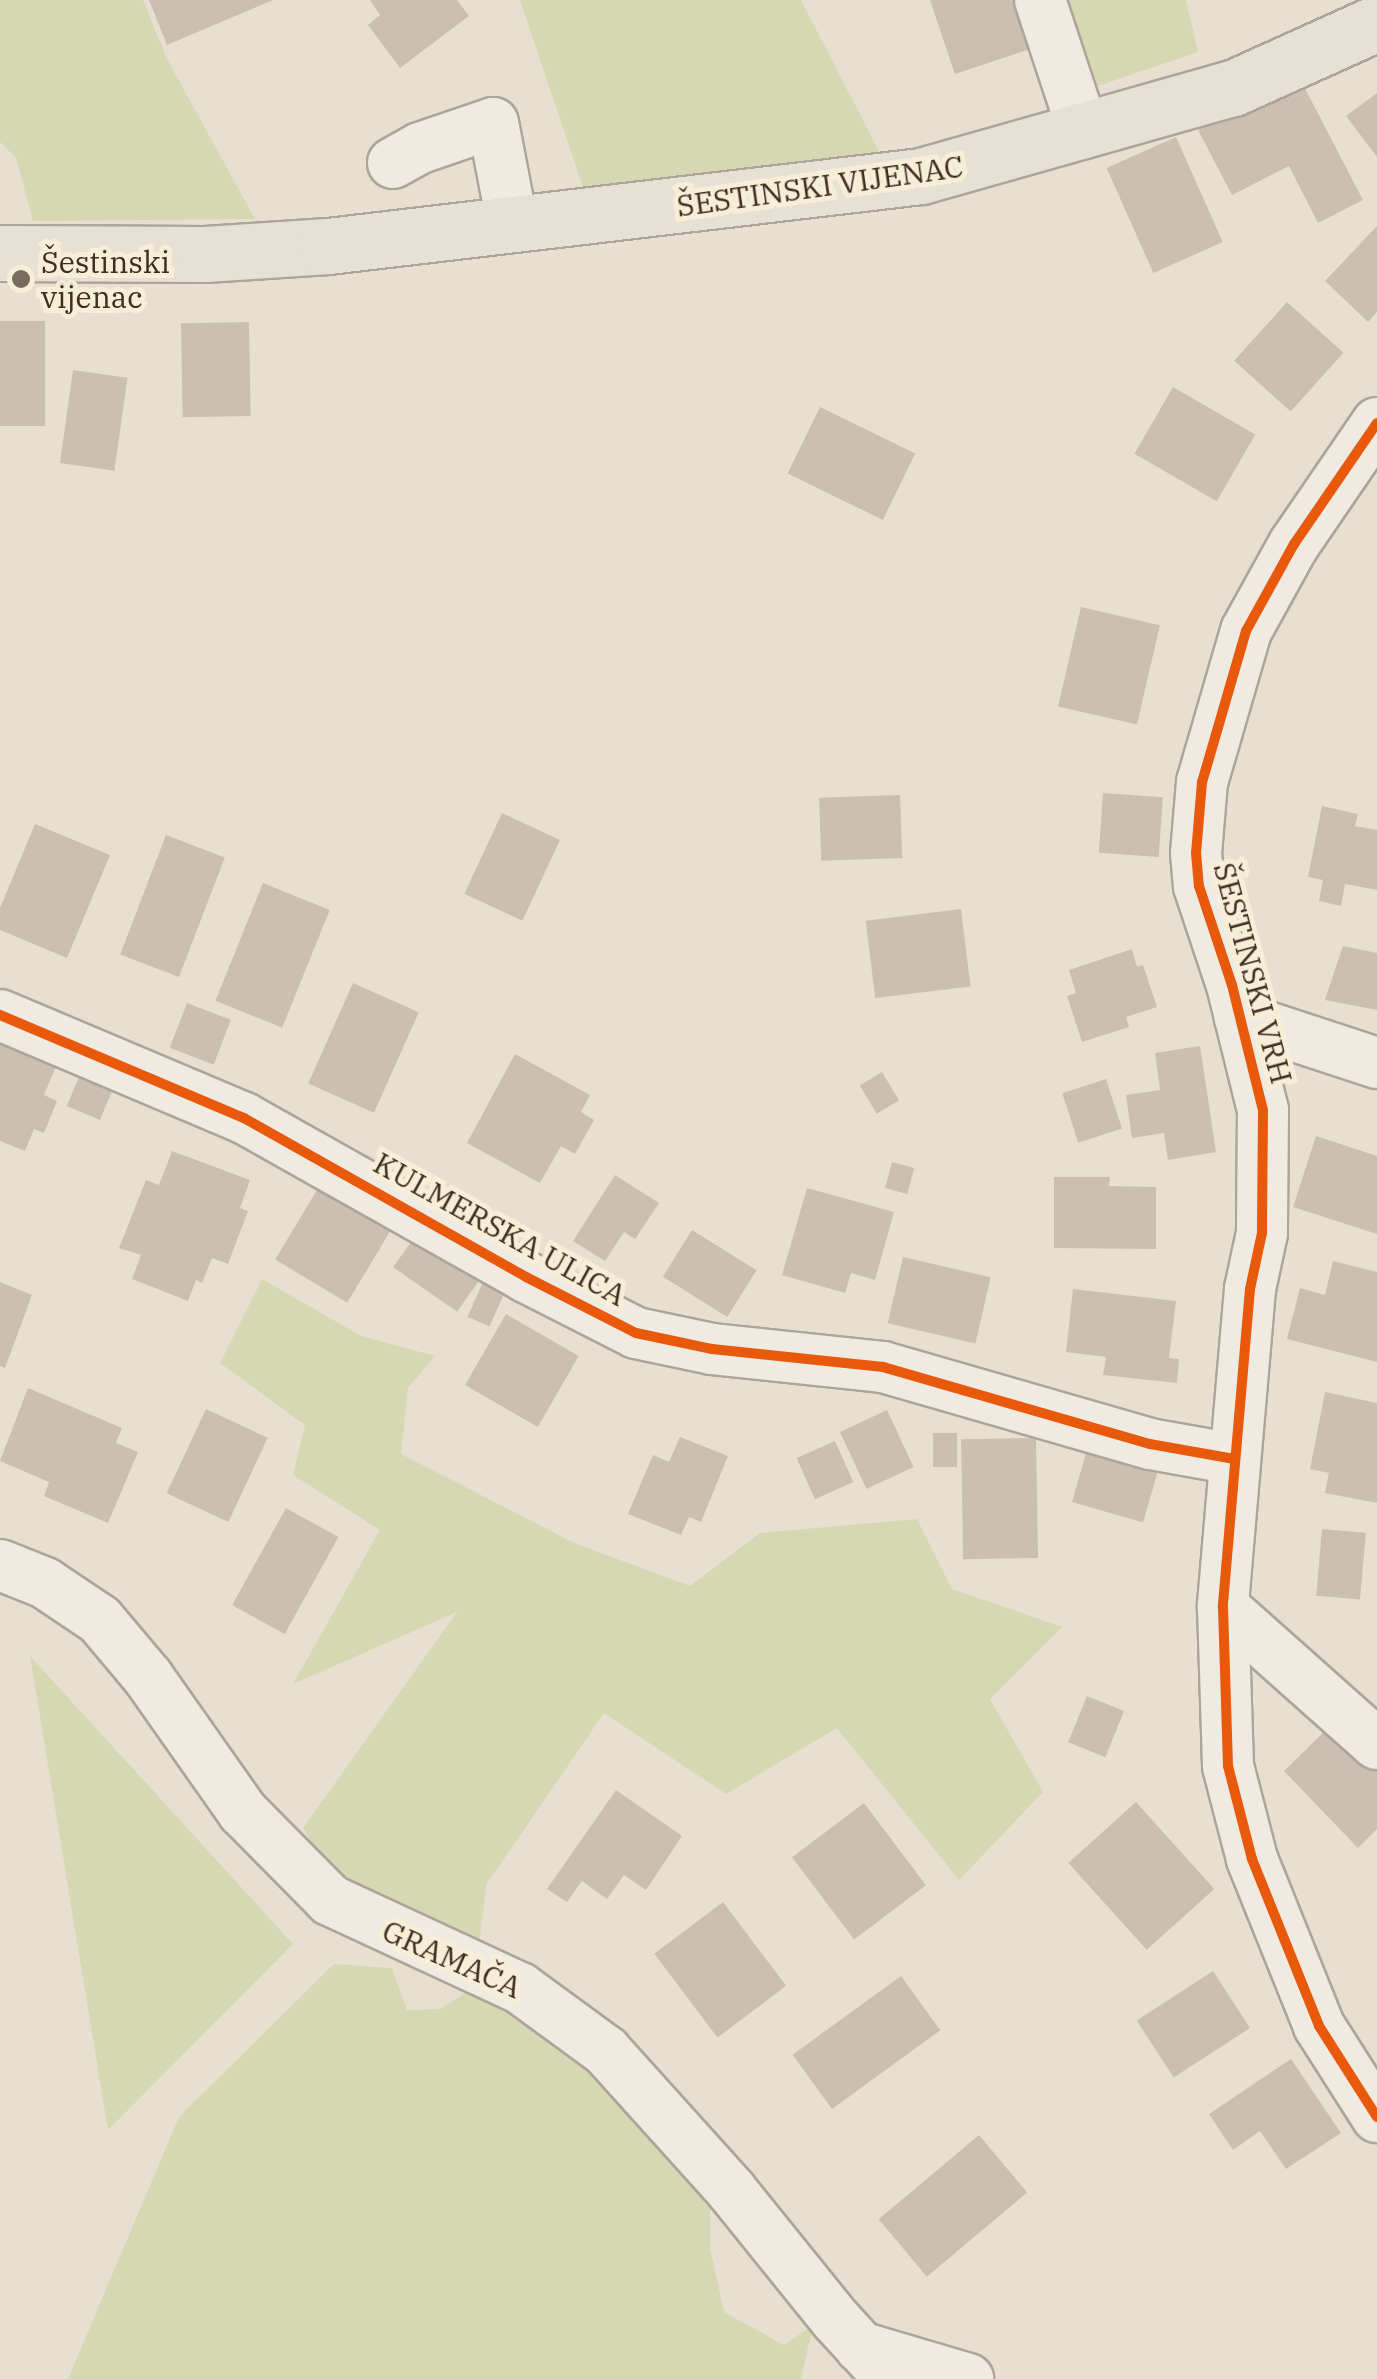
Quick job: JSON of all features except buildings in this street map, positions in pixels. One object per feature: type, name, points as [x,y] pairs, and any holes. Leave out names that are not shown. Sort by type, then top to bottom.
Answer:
[{"type":"main road","name":"ŠESTINSKI VIJENAC","points":[[0,253],[259,252],[513,227],[921,176],[1084,134],[1233,88],[1377,23]]},
{"type":"street","points":[[1040,0],[1084,134]]},
{"type":"street","points":[[392,163],[420,148],[493,123],[513,227]]},
{"type":"street","name":"ŠESTINSKI VRH","points":[[1377,423],[1294,544],[1246,631],[1206,764],[1196,813],[1199,886],[1240,1018],[1263,1110],[1262,1233],[1250,1289],[1224,1608],[1228,1766],[1252,1860],[1320,2026],[1377,2117]]},
{"type":"street","name":"KULMERSKA ULICA","points":[[0,1014],[244,1118],[353,1176],[526,1277],[636,1332],[712,1349],[883,1367],[1083,1426],[1197,1455],[1234,1459]]},
{"type":"street","name":"ŠESTINSKI VRH","points":[[1240,1018],[1377,1063]]},
{"type":"street","name":"GRAMAČA","points":[[0,1565],[45,1582],[100,1620],[148,1677],[243,1812],[330,1900],[362,1919],[520,1988],[606,2052],[731,2190],[875,2363]]},
{"type":"street","points":[[1224,1608],[1377,1744]]},
{"type":"street","points":[[875,2363],[968,2379]]},
{"type":"green space","points":[[0,0],[143,0],[166,57],[255,219],[33,221],[16,158],[0,142]]},
{"type":"green space","points":[[520,0],[801,0],[882,157],[583,187]]},
{"type":"green space","points":[[1068,0],[1186,0],[1198,52],[1098,86]]},
{"type":"green space","points":[[262,1279],[361,1336],[435,1356],[408,1388],[401,1454],[574,1543],[690,1586],[760,1533],[917,1519],[952,1589],[1062,1627],[990,1699],[1043,1792],[959,1880],[837,1728],[726,1794],[604,1713],[486,1885],[479,1945],[329,1873],[303,1828],[457,1612],[293,1684],[380,1530],[293,1475],[305,1425],[220,1363]]},
{"type":"green space","points":[[30,1656],[293,1944],[108,2130]]},
{"type":"green space","points":[[334,1964],[392,1968],[407,2010],[440,2009],[475,1987],[545,2030],[624,2106],[710,2204],[710,2248],[724,2312],[784,2345],[813,2325],[801,2379],[68,2379],[179,2117]]},
{"type":"cycle path","points":[[1377,423],[1294,544],[1246,631],[1202,782],[1196,853],[1199,886],[1232,985],[1263,1110],[1262,1233],[1250,1289],[1223,1607],[1228,1766],[1252,1859],[1319,2026],[1377,2117]]},
{"type":"cycle path","points":[[0,1015],[244,1118],[526,1277],[636,1333],[712,1349],[883,1367],[1150,1444],[1234,1459]]},
{"type":"place","name":"Šestinski vijenac","points":[[21,279]]}]
